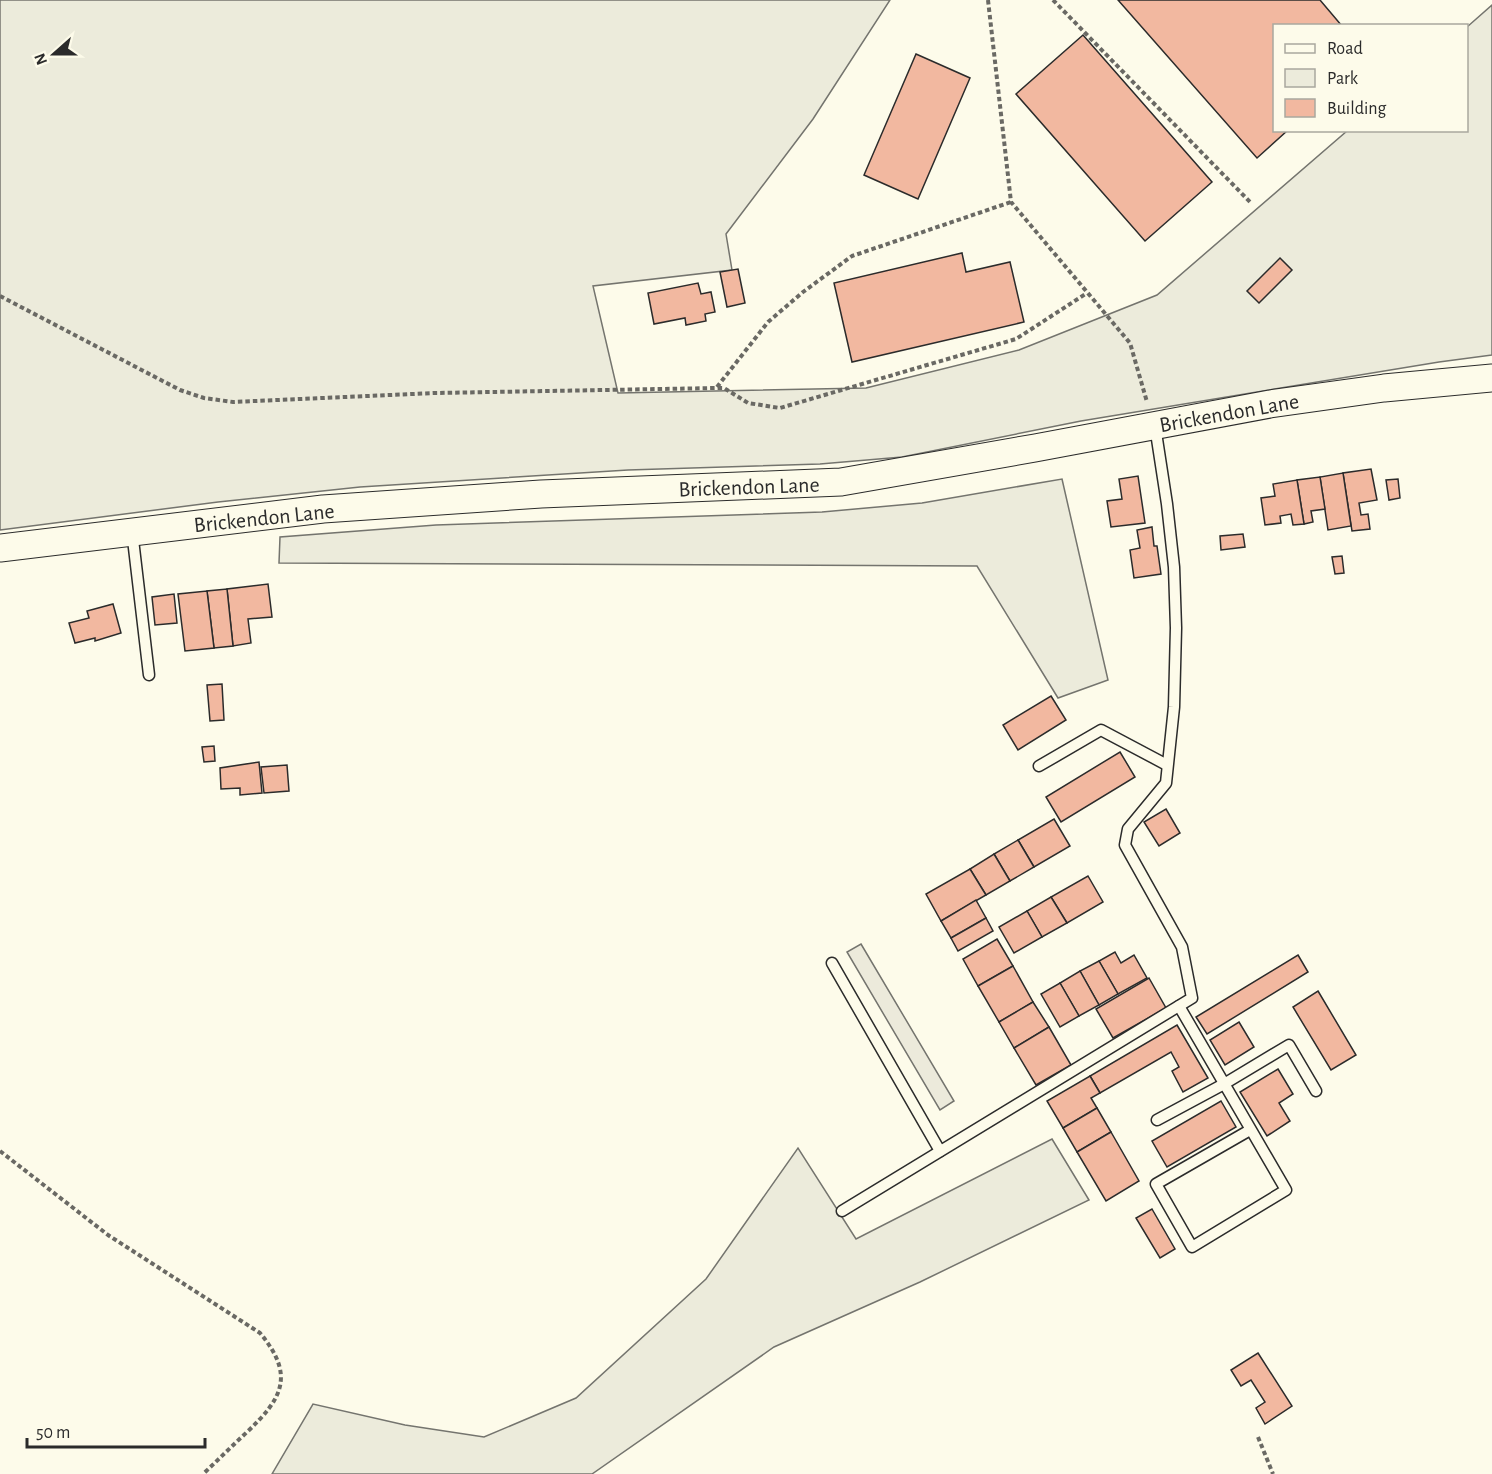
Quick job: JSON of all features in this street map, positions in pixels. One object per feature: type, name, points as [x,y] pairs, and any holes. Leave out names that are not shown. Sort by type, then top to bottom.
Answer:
[{"type":"street","name":"Brickendon Lane","points":[[0,548],[323,509],[541,494],[841,482],[1270,404],[1361,391],[1492,378]]},
{"type":"lane","points":[[842,1211],[1192,998],[1182,947],[1125,844],[1128,829],[1167,783],[1174,707],[1176,628],[1174,567],[1167,504],[1154,425]]},
{"type":"lane","points":[[132,531],[149,675]]},
{"type":"lane","points":[[1039,766],[1101,730],[1167,765]]},
{"type":"lane","points":[[832,963],[940,1151]]},
{"type":"lane","points":[[1179,1006],[1286,1190],[1192,1246],[1156,1184],[1251,1130]]},
{"type":"lane","points":[[1157,1120],[1224,1084],[1288,1045],[1316,1091]]},
{"type":"path","points":[[988,0],[1011,202],[1130,343],[1154,425]]},
{"type":"path","points":[[1053,0],[1251,203]]},
{"type":"path","points":[[717,387],[768,322],[803,292],[852,256],[1011,202]]},
{"type":"path","points":[[0,296],[180,390],[204,399],[233,402],[435,393],[717,387],[724,388],[748,403],[780,408],[1016,339],[1087,293]]},
{"type":"path","points":[[0,1151],[108,1235],[260,1333],[273,1349],[281,1368],[279,1394],[268,1412],[203,1474]]},
{"type":"path","points":[[1258,1437],[1273,1474]]},
{"type":"green space","points":[[0,0],[890,0],[813,119],[726,234],[732,270],[593,286],[618,393],[866,388],[1019,350],[1157,295],[1346,132],[1468,132],[1468,26],[1492,5],[1492,355],[1081,421],[902,457],[820,464],[628,470],[360,487],[218,502],[0,530]]},
{"type":"green space","points":[[1062,479],[1108,680],[1058,698],[977,566],[279,563],[280,537],[436,525],[822,512],[922,503]]},
{"type":"green space","points":[[1052,1139],[1089,1200],[920,1282],[774,1347],[592,1474],[272,1474],[313,1404],[405,1425],[484,1437],[576,1398],[706,1279],[798,1148],[856,1239]]},
{"type":"shaded area","points":[[861,944],[954,1101],[940,1110],[847,952]]},
{"type":"building","points":[[1118,0],[1320,0],[1340,24],[1273,24],[1273,132],[1286,132],[1257,158]]},
{"type":"building","points":[[1083,35],[1212,182],[1145,241],[1016,94]]},
{"type":"building","points":[[916,54],[970,78],[918,199],[864,175]]},
{"type":"building","points":[[962,253],[966,272],[1010,262],[1024,322],[852,362],[834,283]]},
{"type":"building","points":[[1280,258],[1292,270],[1259,303],[1247,291]]},
{"type":"building","points":[[738,269],[745,303],[727,307],[720,272]]},
{"type":"building","points":[[698,283],[701,294],[711,292],[715,312],[705,314],[706,321],[686,325],[685,318],[654,324],[648,293]]},
{"type":"building","points":[[1371,469],[1377,500],[1359,503],[1361,515],[1368,514],[1370,529],[1352,531],[1343,473]]},
{"type":"building","points":[[1343,473],[1351,526],[1328,530],[1320,477]]},
{"type":"building","points":[[1138,476],[1145,523],[1111,527],[1107,501],[1122,499],[1119,479]]},
{"type":"building","points":[[1320,477],[1325,509],[1311,511],[1313,522],[1304,524],[1297,480]]},
{"type":"building","points":[[1398,479],[1400,498],[1389,500],[1386,480]]},
{"type":"building","points":[[1297,480],[1304,524],[1293,525],[1291,514],[1280,516],[1281,523],[1265,525],[1261,498],[1275,496],[1273,484]]},
{"type":"building","points":[[1152,527],[1161,574],[1134,578],[1130,550],[1140,548],[1137,530]]},
{"type":"building","points":[[1243,534],[1245,547],[1221,550],[1220,536]]},
{"type":"building","points":[[1342,556],[1344,573],[1335,574],[1332,557]]},
{"type":"building","points":[[268,584],[272,617],[248,619],[251,643],[233,646],[227,589]]},
{"type":"building","points":[[227,589],[233,646],[214,648],[207,591]]},
{"type":"building","points":[[207,591],[214,648],[185,651],[178,594]]},
{"type":"building","points":[[174,594],[177,623],[155,625],[152,597]]},
{"type":"building","points":[[113,604],[121,633],[95,641],[95,638],[75,643],[69,623],[89,618],[87,611]]},
{"type":"building","points":[[222,684],[224,720],[210,721],[207,685]]},
{"type":"building","points":[[1051,696],[1066,720],[1018,750],[1003,725]]},
{"type":"building","points":[[214,746],[215,761],[204,762],[202,747]]},
{"type":"building","points":[[1120,752],[1135,777],[1061,822],[1046,797]]},
{"type":"building","points":[[259,762],[262,793],[240,795],[240,788],[221,789],[220,768]]},
{"type":"building","points":[[287,765],[289,791],[264,793],[261,767]]},
{"type":"building","points":[[1166,809],[1180,833],[1159,846],[1144,822]]},
{"type":"building","points":[[1054,819],[1070,846],[1034,867],[1018,840]]},
{"type":"building","points":[[1018,840],[1034,867],[1010,881],[994,854]]},
{"type":"building","points":[[994,854],[1010,881],[986,895],[970,869]]},
{"type":"building","points":[[970,869],[986,895],[941,921],[926,894]]},
{"type":"building","points":[[1088,876],[1103,902],[1067,923],[1051,897]]},
{"type":"building","points":[[1051,897],[1067,923],[1042,937],[1027,911]]},
{"type":"building","points":[[976,900],[986,918],[951,938],[941,921]]},
{"type":"building","points":[[1027,911],[1042,937],[1014,953],[999,927]]},
{"type":"building","points":[[986,918],[993,931],[958,951],[951,938]]},
{"type":"building","points":[[997,939],[1013,966],[978,986],[963,959]]},
{"type":"building","points":[[1115,952],[1121,963],[1134,955],[1147,978],[1118,994],[1099,961]]},
{"type":"building","points":[[1298,955],[1308,972],[1207,1034],[1196,1017]]},
{"type":"building","points":[[1099,961],[1118,994],[1099,1005],[1080,971]]},
{"type":"building","points":[[1013,966],[1033,1002],[999,1022],[978,986]]},
{"type":"building","points":[[1080,971],[1099,1005],[1079,1016],[1060,983]]},
{"type":"building","points":[[1149,978],[1166,1008],[1113,1038],[1096,1009]]},
{"type":"building","points":[[1060,983],[1079,1016],[1060,1027],[1041,994]]},
{"type":"building","points":[[1318,991],[1356,1055],[1331,1070],[1293,1007]]},
{"type":"building","points":[[1033,1002],[1049,1027],[1014,1048],[999,1022]]},
{"type":"building","points":[[1239,1022],[1254,1047],[1225,1065],[1210,1040]]},
{"type":"building","points":[[1177,1025],[1208,1078],[1183,1092],[1172,1071],[1179,1067],[1171,1052],[1100,1093],[1090,1076]]},
{"type":"building","points":[[1049,1027],[1071,1065],[1036,1085],[1014,1048]]},
{"type":"building","points":[[1278,1069],[1293,1094],[1279,1103],[1290,1121],[1267,1136],[1240,1092]]},
{"type":"building","points":[[1090,1076],[1100,1093],[1091,1098],[1097,1108],[1063,1128],[1047,1101]]},
{"type":"building","points":[[1221,1101],[1236,1127],[1167,1167],[1152,1141]]},
{"type":"building","points":[[1097,1108],[1111,1132],[1077,1152],[1063,1128]]},
{"type":"building","points":[[1111,1132],[1139,1181],[1106,1201],[1077,1152]]},
{"type":"building","points":[[1152,1209],[1175,1249],[1160,1258],[1136,1218]]},
{"type":"building","points":[[1258,1353],[1292,1406],[1265,1424],[1256,1408],[1265,1402],[1251,1380],[1241,1386],[1231,1370]]}]
